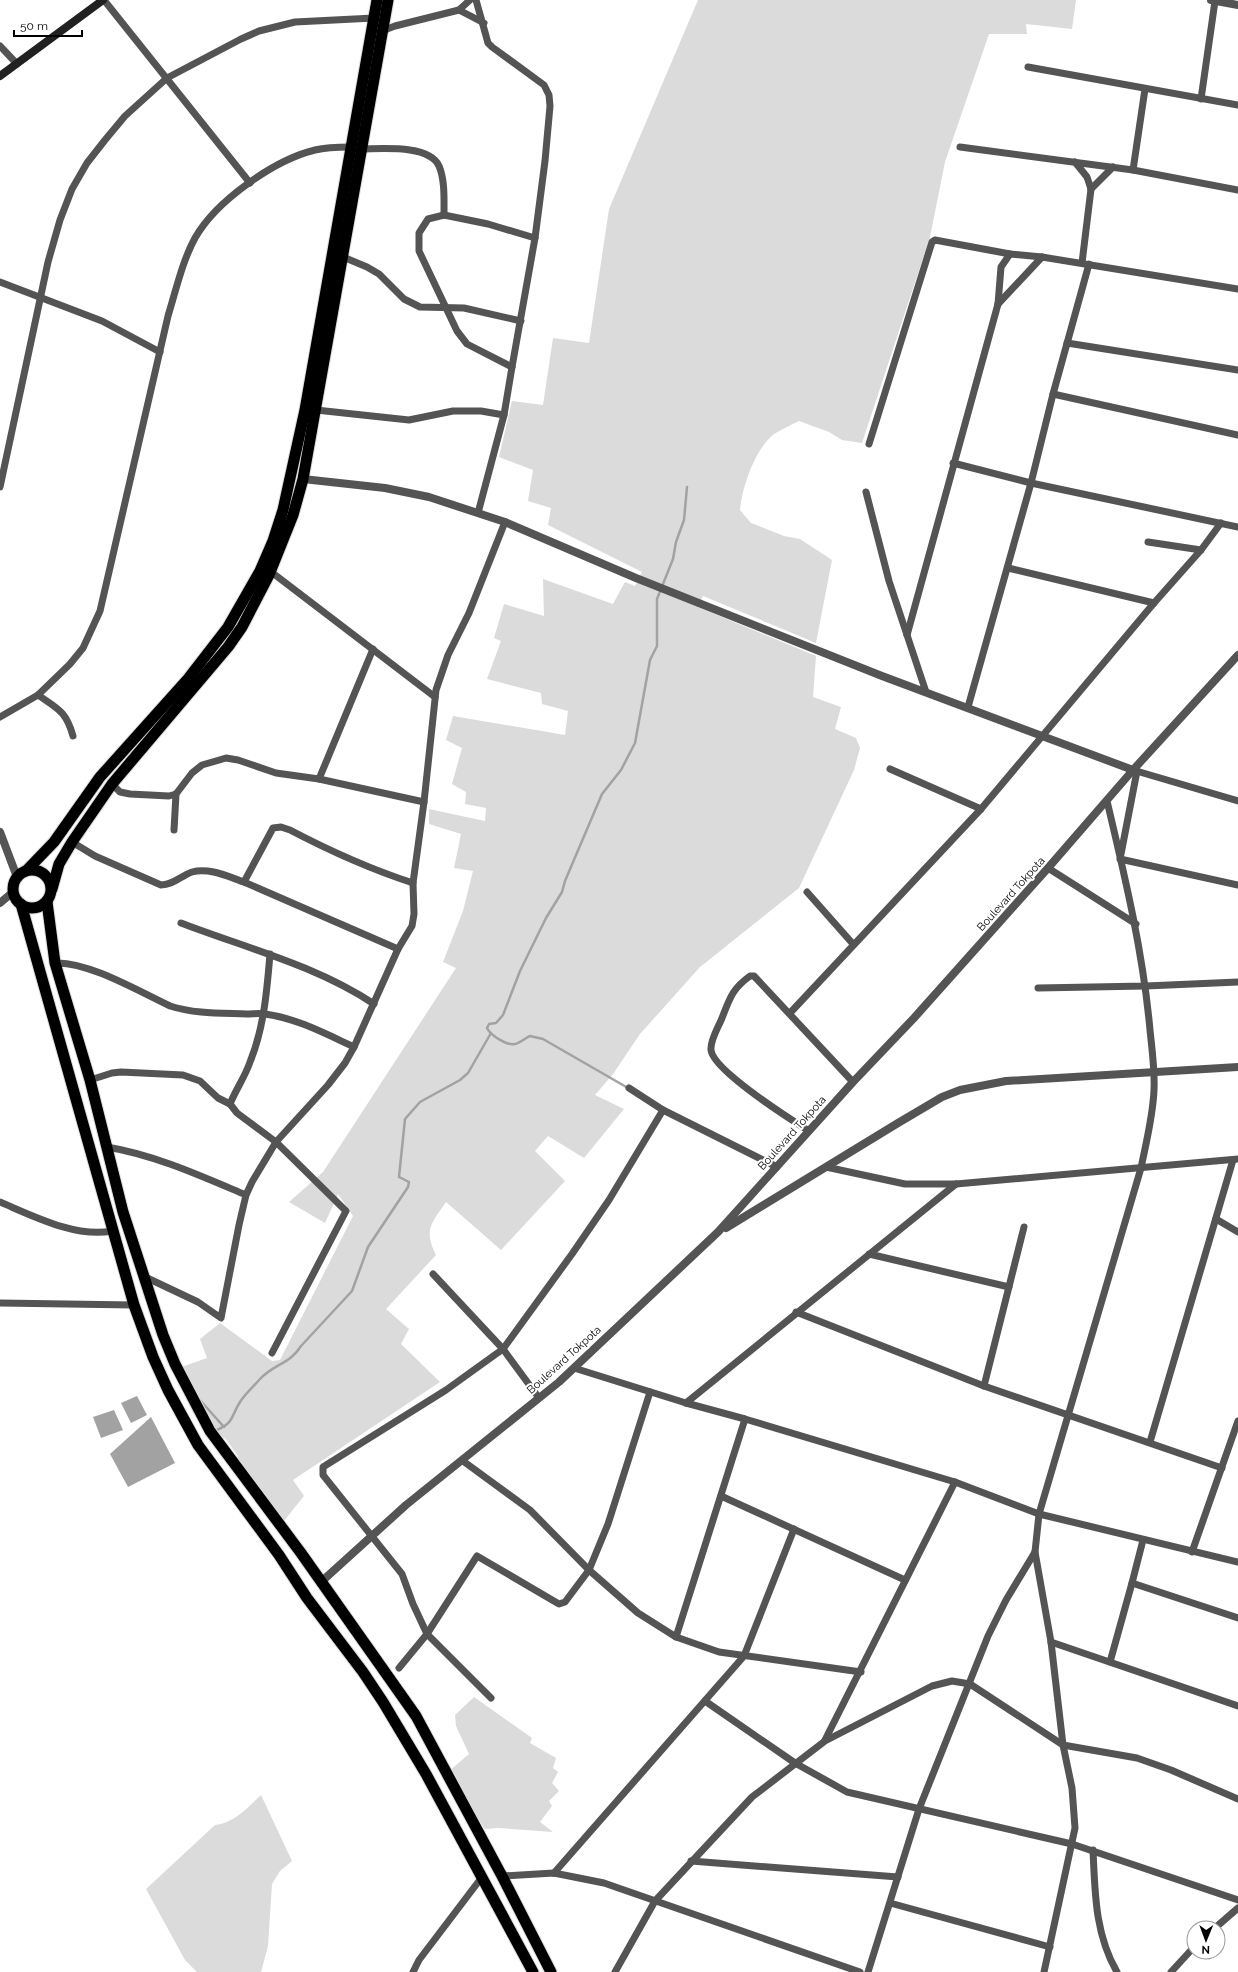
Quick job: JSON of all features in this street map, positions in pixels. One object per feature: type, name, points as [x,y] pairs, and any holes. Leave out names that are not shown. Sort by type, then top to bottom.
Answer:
[{"type":"highway","points":[[377,0],[356,148],[343,257],[316,410],[293,515],[270,570],[242,627],[228,647],[112,784],[72,842],[59,864],[47,902],[55,964],[90,1080],[123,1212],[143,1276],[175,1364],[210,1431],[321,1582],[416,1716],[502,1876],[551,1972]]},
{"type":"highway","points":[[388,0],[356,148],[291,476],[283,510],[260,571],[228,627],[208,655],[100,777],[54,842],[14,884],[13,892],[21,904],[134,1305],[159,1370],[198,1445],[279,1555],[307,1598],[363,1672],[426,1774],[533,1972]]},
{"type":"highway","points":[[22,874],[32,870],[44,873],[48,878],[52,889]]},
{"type":"highway","points":[[21,904],[31,908],[42,906],[47,902]]},
{"type":"main road","points":[[0,76],[103,0]]},
{"type":"street","points":[[103,0],[250,183]]},
{"type":"street","points":[[382,31],[394,26],[459,10],[470,0]]},
{"type":"street","points":[[476,0],[488,42],[492,47],[544,85],[549,95],[545,161],[535,238],[504,415],[478,513]]},
{"type":"street","points":[[1201,99],[1213,0],[1238,5]]},
{"type":"street","points":[[459,10],[484,24]]},
{"type":"street","points":[[0,487],[42,297],[48,262],[58,227],[72,189],[87,163],[125,116],[167,78],[241,39],[275,26],[294,22],[374,18]]},
{"type":"street","points":[[0,46],[17,64]]},
{"type":"street","points":[[1028,67],[1238,105]]},
{"type":"street","points":[[1133,170],[1145,89]]},
{"type":"street","points":[[960,147],[1133,170],[1236,190],[1238,198]]},
{"type":"street","points":[[0,716],[38,695],[70,664],[83,648],[100,611],[168,316],[180,273],[195,238],[204,225],[224,204],[269,168],[314,150],[356,148],[413,150],[422,152],[431,157],[438,164],[442,174],[444,215]]},
{"type":"street","points":[[968,707],[1032,483],[1086,264],[1091,189],[1087,177],[1075,162]]},
{"type":"street","points":[[1091,189],[1113,167]]},
{"type":"street","points":[[512,367],[467,344],[457,331],[419,251],[419,233],[422,225],[428,219],[444,215],[488,224],[535,238]]},
{"type":"street","points":[[869,444],[932,242],[939,240],[1010,254],[1042,257],[1238,289]]},
{"type":"street","points":[[907,635],[998,304],[1001,267],[1010,254]]},
{"type":"street","points":[[343,257],[367,267],[379,274],[404,299],[420,307],[431,309],[446,307],[482,310],[520,321]]},
{"type":"street","points":[[998,304],[1042,257]]},
{"type":"street","points":[[0,282],[102,321],[160,352]]},
{"type":"street","points":[[1067,343],[1238,370]]},
{"type":"street","points":[[1053,394],[1238,435]]},
{"type":"street","points":[[316,410],[409,420],[453,411],[481,411],[504,415]]},
{"type":"street","points":[[954,463],[1032,483],[1238,527]]},
{"type":"street","points":[[302,479],[385,488],[429,497],[505,522],[636,578],[926,692],[1135,770],[1238,801]]},
{"type":"street","points":[[866,492],[889,581],[926,692]]},
{"type":"street","points":[[143,1276],[198,1302],[221,1318],[246,1195],[252,1182],[276,1142],[328,1085],[345,1063],[354,1048],[398,948],[412,926],[414,914],[413,883],[436,697],[448,654],[469,613],[505,522]]},
{"type":"street","points":[[790,1014],[853,944],[981,809],[1154,603],[1201,550],[1221,523]]},
{"type":"street","points":[[1148,542],[1201,550]]},
{"type":"street","points":[[1008,568],[1154,603]]},
{"type":"street","points":[[270,570],[436,697]]},
{"type":"street","points":[[319,779],[373,649]]},
{"type":"street","name":"Boulevard Tokpota","points":[[321,1582],[370,1536],[463,1461],[574,1368],[718,1232],[853,1082],[914,1018],[1238,655]]},
{"type":"street","points":[[38,695],[66,716],[69,720],[74,736]]},
{"type":"street","points":[[174,830],[176,794],[192,773],[202,765],[226,758],[238,760],[276,773],[319,779],[424,802]]},
{"type":"street","points":[[890,769],[981,809]]},
{"type":"street","points":[[1120,858],[1135,770]]},
{"type":"street","points":[[112,784],[120,792],[130,794],[169,796],[176,794]]},
{"type":"street","points":[[1044,1972],[1075,1828],[1074,1808],[1063,1745],[1051,1642],[1034,1552],[1039,1514],[1141,1168],[1152,1105],[1154,1072],[1146,986],[1136,924],[1107,801]]},
{"type":"street","points":[[244,882],[273,828],[281,827],[356,862],[413,883]]},
{"type":"street","points":[[0,832],[22,874]]},
{"type":"street","points":[[72,842],[95,856],[161,885],[168,885],[193,872],[206,871],[244,882],[398,948]]},
{"type":"street","points":[[1120,858],[1238,885]]},
{"type":"street","points":[[1048,868],[1136,924]]},
{"type":"street","points":[[0,903],[13,892]]},
{"type":"street","points":[[807,892],[853,944]]},
{"type":"street","points":[[181,923],[223,939],[270,954],[341,984],[374,1004]]},
{"type":"street","points":[[230,1104],[250,1062],[264,1013],[270,954]]},
{"type":"street","points":[[55,964],[67,963],[87,968],[170,1006],[184,1010],[204,1012],[264,1013],[282,1017],[317,1030],[354,1048]]},
{"type":"street","points":[[809,1131],[744,1087],[715,1059],[711,1050],[731,997],[738,985],[750,976],[754,976],[853,1082]]},
{"type":"street","points":[[1038,988],[1146,986],[1238,982]]},
{"type":"street","points":[[718,1232],[942,1097],[960,1090],[1006,1081],[1238,1066]]},
{"type":"street","points":[[90,1080],[112,1073],[121,1072],[182,1075],[200,1081],[218,1098],[230,1104],[237,1113],[276,1142],[346,1211],[272,1352]]},
{"type":"street","points":[[629,1088],[663,1110],[776,1167]]},
{"type":"street","points":[[491,1698],[427,1634],[412,1604],[402,1574],[370,1536],[323,1475],[324,1467],[446,1390],[503,1349],[609,1200],[663,1110]]},
{"type":"street","points":[[107,1147],[124,1150],[174,1165],[246,1195]]},
{"type":"street","points":[[826,1167],[905,1184],[956,1184],[1236,1160],[1216,1220],[1150,1442]]},
{"type":"street","points":[[686,1403],[796,1312],[956,1184]]},
{"type":"street","points":[[0,1202],[44,1221],[59,1225],[94,1232],[112,1231]]},
{"type":"street","points":[[1216,1220],[1238,1232]]},
{"type":"street","points":[[984,1386],[1024,1227]]},
{"type":"street","points":[[870,1254],[1009,1287]]},
{"type":"street","points":[[433,1274],[503,1349],[539,1398]]},
{"type":"street","points":[[0,1302],[134,1305]]},
{"type":"street","points":[[796,1312],[984,1386],[1067,1416],[1150,1442],[1222,1468]]},
{"type":"street","points":[[574,1368],[686,1403],[745,1419],[955,1482],[1039,1514],[1238,1562]]},
{"type":"street","points":[[400,1668],[427,1634],[477,1556],[559,1604],[565,1602],[588,1570],[608,1524],[650,1392]]},
{"type":"street","points":[[676,1637],[745,1419]]},
{"type":"street","points":[[1192,1552],[1238,1421]]},
{"type":"street","points":[[463,1461],[530,1510],[588,1570],[638,1613],[676,1637],[719,1652],[861,1672]]},
{"type":"street","points":[[825,1741],[861,1672],[905,1580],[955,1482]]},
{"type":"street","points":[[721,1496],[905,1580]]},
{"type":"street","points":[[554,1873],[744,1656],[794,1529]]},
{"type":"street","points":[[1110,1662],[1143,1540]]},
{"type":"street","points":[[868,1972],[919,1809],[988,1636],[1006,1600],[1034,1552]]},
{"type":"street","points":[[1132,1583],[1238,1618]]},
{"type":"street","points":[[1051,1642],[1238,1706]]},
{"type":"street","points":[[615,1972],[655,1901],[752,1797],[825,1741],[864,1719],[932,1686],[952,1682],[970,1684],[1063,1745],[1137,1758],[1171,1770],[1238,1799]]},
{"type":"street","points":[[705,1701],[795,1763],[847,1792],[1072,1844],[1238,1900]]},
{"type":"street","points":[[1093,1850],[1096,1907],[1099,1929],[1110,1960],[1117,1972]]},
{"type":"street","points":[[691,1861],[898,1877]]},
{"type":"street","points":[[502,1876],[554,1873],[604,1883],[860,1972]]},
{"type":"street","points":[[413,1972],[419,1960],[482,1877]]},
{"type":"street","points":[[890,1903],[1050,1947]]},
{"type":"street","points":[[1225,1920],[1238,1908]]},
{"type":"street","points":[[1171,1972],[1186,1956]]},
{"type":"shaded area","points":[[698,0],[1076,0],[1072,29],[1026,24],[1027,34],[989,34],[945,162],[930,237],[862,443],[842,440],[829,432],[799,421],[774,434],[767,441],[755,459],[743,491],[740,510],[751,523],[784,536],[800,539],[832,560],[816,643],[703,596],[698,607],[816,656],[813,697],[841,707],[835,729],[856,738],[860,748],[854,770],[799,888],[700,967],[640,1034],[613,1074],[595,1095],[624,1109],[584,1158],[548,1136],[535,1151],[565,1181],[501,1250],[446,1202],[433,1221],[430,1232],[430,1239],[436,1255],[386,1309],[409,1329],[401,1344],[440,1382],[293,1480],[304,1496],[279,1527],[233,1470],[238,1456],[225,1438],[214,1442],[193,1413],[173,1370],[207,1358],[200,1339],[220,1323],[272,1361],[280,1360],[353,1216],[338,1194],[325,1223],[289,1202],[323,1172],[456,968],[443,962],[463,911],[473,871],[454,868],[461,834],[429,824],[429,809],[485,821],[486,808],[465,804],[466,792],[452,784],[462,748],[446,740],[453,716],[565,735],[568,711],[542,704],[541,693],[487,679],[501,641],[494,638],[504,604],[544,616],[543,579],[613,604],[625,582],[635,586],[642,572],[548,525],[551,508],[528,501],[533,470],[499,457],[512,401],[543,405],[553,338],[589,343],[609,209]]},
{"type":"shaded area","points":[[137,1396],[147,1415],[131,1423],[121,1403]]},
{"type":"shaded area","points":[[114,1410],[123,1430],[101,1438],[93,1417]]},
{"type":"shaded area","points":[[151,1417],[175,1463],[128,1487],[110,1454]]},
{"type":"shaded area","points":[[474,1697],[532,1738],[530,1743],[556,1758],[553,1768],[558,1772],[552,1783],[559,1791],[549,1801],[552,1806],[540,1822],[553,1832],[498,1828],[485,1829],[448,1772],[469,1754],[456,1726],[455,1715]]},
{"type":"shaded area","points":[[261,1795],[292,1861],[280,1871],[272,1884],[268,1946],[261,1972],[197,1972],[185,1960],[146,1889],[215,1825],[222,1824],[234,1818]]},
{"type":"waterway","points":[[628,1088],[543,1039],[530,1036],[512,1044],[499,1039],[487,1028],[489,1024],[496,1023],[503,1015],[520,971],[546,918],[562,892],[565,881],[602,794],[621,770],[635,743],[650,660],[657,646],[657,599],[673,559],[676,542],[684,520],[687,487]]},
{"type":"waterway","points":[[217,1430],[226,1425],[232,1419],[242,1399],[260,1379],[265,1374],[292,1357],[352,1291],[368,1247],[408,1187],[409,1182],[399,1177],[405,1119],[420,1102],[460,1080],[468,1073],[491,1033]]},
{"type":"waterway","points":[[199,1399],[224,1427]]}]
